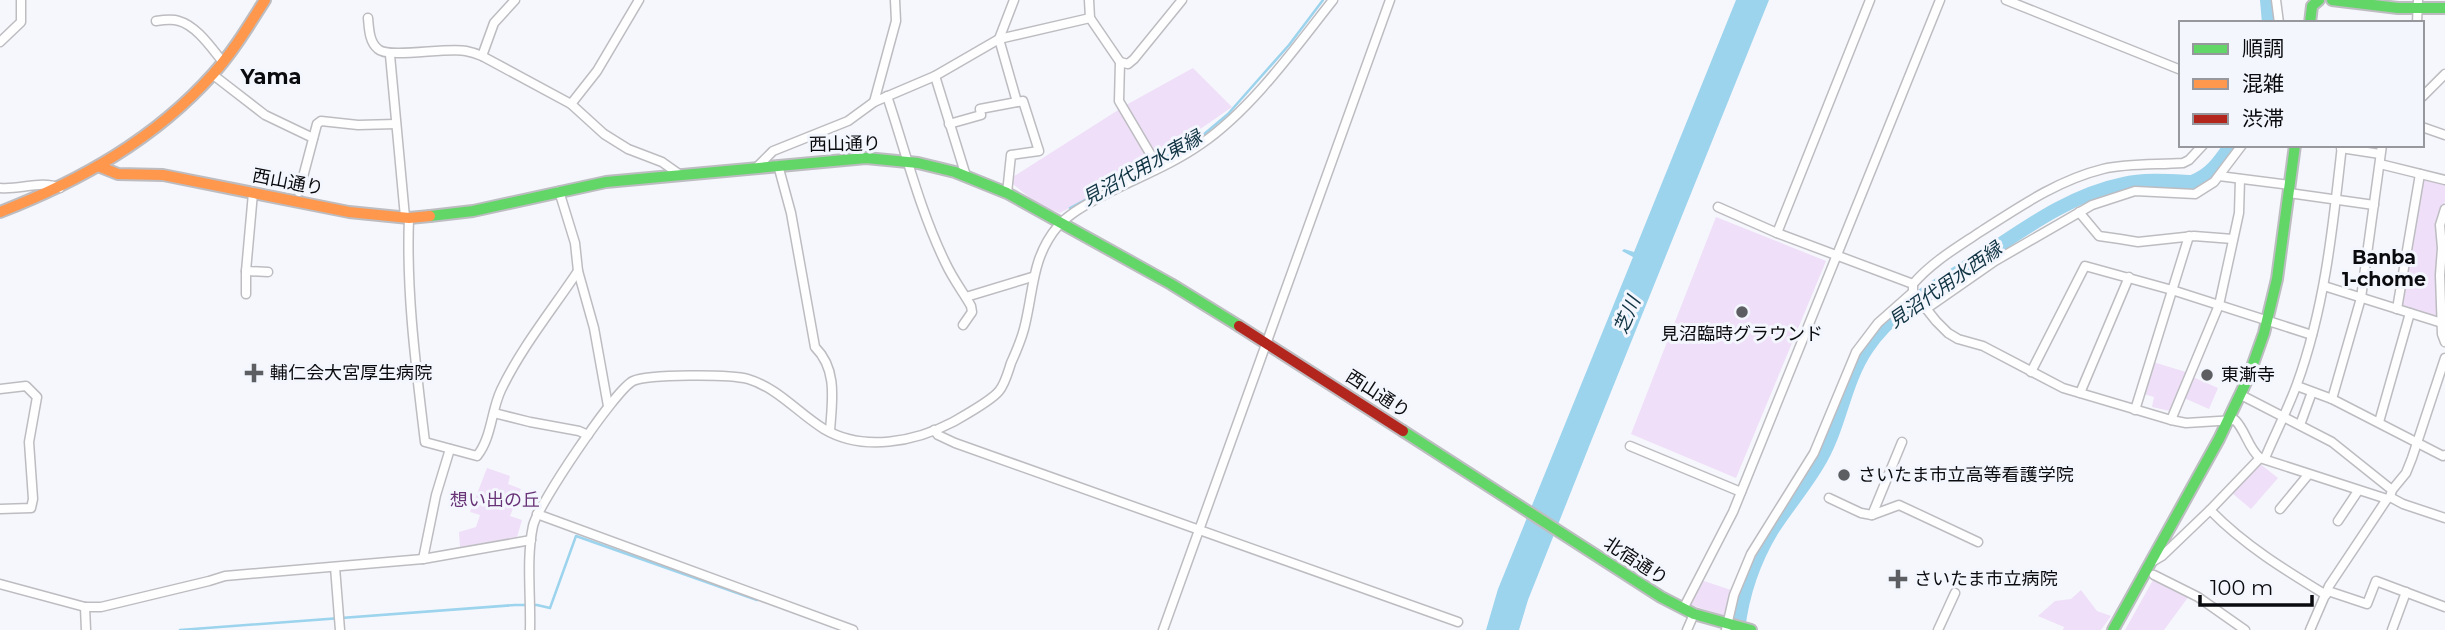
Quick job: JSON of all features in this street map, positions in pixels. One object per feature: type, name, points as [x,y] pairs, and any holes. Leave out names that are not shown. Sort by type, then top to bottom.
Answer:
[{"type":"street","points":[[0,42],[21,22],[21,0]]},
{"type":"street","points":[[0,212],[60,188],[98,166],[171,116],[223,62],[265,0]]},
{"type":"street","points":[[482,56],[494,23],[515,0]]},
{"type":"street","points":[[571,104],[597,71],[639,0]]},
{"type":"street","points":[[874,102],[896,21],[895,0]]},
{"type":"street","points":[[1014,0],[999,39],[1017,102]]},
{"type":"street","points":[[1089,0],[1090,18],[1121,62],[1119,101],[1158,167]]},
{"type":"street","points":[[1121,62],[1128,64],[1134,60],[1182,0]]},
{"type":"street","points":[[530,630],[531,540],[537,514],[608,406],[626,385],[643,378],[744,378],[769,388],[830,432],[850,440],[883,443],[934,430],[952,422],[999,391],[1024,329],[1032,277],[1050,236],[1061,223],[1081,207],[1199,146],[1222,128],[1260,88],[1330,3],[1320,0]]},
{"type":"street","points":[[1163,630],[1390,0]]},
{"type":"street","points":[[1777,233],[1870,0]]},
{"type":"street","points":[[1687,630],[1688,612],[1725,531],[1940,0]]},
{"type":"street","points":[[2006,0],[2179,69]]},
{"type":"street","points":[[2276,0],[2279,21]]},
{"type":"street","points":[[2310,21],[2312,6],[2319,0]]},
{"type":"street","points":[[2332,0],[2374,6],[2418,4],[2445,8]]},
{"type":"street","points":[[368,18],[370,38],[378,50],[390,55],[436,50],[467,51],[482,56],[571,104],[604,134],[628,149],[662,162],[679,174]]},
{"type":"street","points":[[758,166],[773,151],[848,121],[874,102],[934,76],[999,39],[1090,18]]},
{"type":"street","points":[[156,21],[178,20],[185,24],[204,40],[223,62]]},
{"type":"street","points":[[390,55],[407,218],[414,357],[425,442],[477,456],[482,450],[499,394],[510,372],[578,271]]},
{"type":"street","points":[[212,74],[265,115],[313,138]]},
{"type":"street","points":[[2424,95],[2445,74]]},
{"type":"street","points":[[934,76],[966,176]]},
{"type":"street","points":[[887,96],[936,242],[947,268],[972,312],[963,325]]},
{"type":"street","points":[[950,124],[981,115],[980,109],[1023,101],[1039,151],[1011,155],[1007,193]]},
{"type":"street","points":[[299,192],[317,124],[321,121],[358,125],[396,124]]},
{"type":"street","points":[[2424,128],[2445,135]]},
{"type":"street","points":[[1918,297],[1926,269],[2023,204],[2073,177],[2106,169],[2183,163],[2201,147]]},
{"type":"street","points":[[1729,626],[1734,595],[1751,554],[1814,453],[1856,352],[1878,323],[1918,297],[1995,261],[2102,201],[2135,191],[2195,194],[2219,176],[2241,147]]},
{"type":"street","points":[[2113,630],[2241,395],[2267,320],[2281,257],[2295,147]]},
{"type":"street","points":[[2150,563],[2162,556],[2262,458],[2283,417],[2297,386],[2324,286],[2342,147],[2381,154],[2420,174],[2445,180]]},
{"type":"street","points":[[2332,399],[2361,298],[2381,154]]},
{"type":"street","name":"西山通り","points":[[98,166],[118,174],[163,175],[349,212],[407,218],[473,211],[606,182],[778,164],[866,159],[907,162],[966,176],[1007,193],[1171,284],[1511,501]]},
{"type":"street","points":[[778,164],[791,213],[815,347],[825,357],[830,368],[830,432]]},
{"type":"street","points":[[2397,309],[2420,174]]},
{"type":"street","points":[[2219,176],[2374,205]]},
{"type":"street","points":[[2171,420],[2219,305],[2239,213],[2240,179]]},
{"type":"street","points":[[0,188],[50,184],[60,188]]},
{"type":"street","points":[[559,191],[575,243],[578,271],[594,327],[608,406]]},
{"type":"street","points":[[246,294],[253,193]]},
{"type":"street","points":[[1718,207],[1837,256],[1918,297],[1948,333],[1983,346],[2063,388],[2186,423],[2237,421],[2253,452],[2262,458],[2358,491],[2390,495]]},
{"type":"street","points":[[2445,209],[2440,225],[2442,334],[2445,342]]},
{"type":"street","points":[[2079,212],[2099,236],[2138,242],[2189,236],[2233,239]]},
{"type":"street","points":[[2135,410],[2189,236]]},
{"type":"street","points":[[2031,372],[2085,265],[2312,335]]},
{"type":"street","points":[[246,271],[268,272]]},
{"type":"street","points":[[966,298],[1032,277]]},
{"type":"street","points":[[2080,393],[2129,277]]},
{"type":"street","points":[[2324,286],[2442,323]]},
{"type":"street","points":[[2379,422],[2410,313]]},
{"type":"street","points":[[2310,630],[2327,593],[2406,473],[2445,358]]},
{"type":"street","points":[[0,389],[26,386],[37,397],[29,442],[32,508],[0,509]]},
{"type":"street","points":[[2297,386],[2332,399],[2445,455]]},
{"type":"street","points":[[2301,425],[2312,392]]},
{"type":"street","points":[[2241,395],[2332,442],[2403,504],[2445,518]]},
{"type":"street","points":[[494,412],[530,422],[579,430],[588,435]]},
{"type":"street","points":[[934,430],[938,435],[955,443],[1458,622]]},
{"type":"street","points":[[1872,515],[1902,442]]},
{"type":"street","points":[[1630,446],[1741,492]]},
{"type":"street","points":[[423,559],[436,495],[450,449]]},
{"type":"street","points":[[2280,509],[2308,475]]},
{"type":"street","points":[[2338,521],[2358,491]]},
{"type":"street","points":[[1829,498],[1861,513],[1872,515],[1899,505],[1978,542]]},
{"type":"street","name":"北宿通り","points":[[1511,501],[1688,612],[1729,626],[1749,629]]},
{"type":"street","points":[[2210,510],[2230,530],[2264,556],[2327,593],[2367,604],[2376,581],[2445,607]]},
{"type":"street","points":[[537,514],[853,630]]},
{"type":"street","points":[[0,584],[85,607],[102,607],[225,576],[423,559],[531,540]]},
{"type":"street","points":[[335,566],[340,630]]},
{"type":"street","points":[[2154,575],[2198,597],[2245,630]]},
{"type":"street","points":[[2392,630],[2406,592]]},
{"type":"street","points":[[1938,630],[1955,593]]},
{"type":"street","points":[[85,607],[86,630]]},
{"type":"green space","points":[[1193,68],[1232,107],[1150,164],[1060,213],[1037,204],[1008,180],[1126,105]]},
{"type":"green space","points":[[2426,178],[2445,184],[2445,201],[2438,225],[2437,318],[2403,308],[2401,304],[2422,180]]},
{"type":"green space","name":"見沼臨時グラウンド","points":[[1716,217],[1826,261],[1736,478],[1631,434]]},
{"type":"green space","points":[[2153,362],[2186,372],[2170,411],[2152,407],[2154,397],[2144,394]]},
{"type":"green space","points":[[2193,377],[2218,388],[2209,409],[2184,398]]},
{"type":"green space","points":[[2259,463],[2278,478],[2251,509],[2232,493]]},
{"type":"green space","name":"想い出の丘","points":[[487,468],[510,476],[508,484],[521,489],[510,516],[522,520],[517,537],[460,547],[459,532],[476,527],[480,515],[470,512]]},
{"type":"green space","points":[[1701,580],[1731,590],[1725,616],[1691,605]]},
{"type":"green space","points":[[2153,580],[2189,596],[2164,630],[2125,630]]},
{"type":"green space","points":[[2081,590],[2097,611],[2111,616],[2101,630],[2063,630],[2064,627],[2038,616],[2055,601],[2071,599]]},
{"type":"water","name":"芝川","points":[[1736,0],[1769,0],[1528,600],[1519,630],[1486,630],[1498,589],[1633,257],[1622,251],[1624,249],[1634,252]]},
{"type":"waterway","name":"見沼代用水東縁","points":[[1070,208],[1197,140],[1228,114],[1289,45],[1323,0]]},
{"type":"waterway","name":"見沼代用水西縁","points":[[2267,0],[2269,21]]},
{"type":"waterway","name":"見沼代用水西縁","points":[[1738,630],[1746,591],[1760,553],[1772,530],[1825,451],[1852,376],[1867,348],[1889,322],[1930,290],[2064,206],[2103,189],[2131,182],[2192,182],[2210,171],[2230,147]]},
{"type":"waterway","points":[[180,630],[515,605],[550,608],[576,536],[757,600]]},
{"type":"traffic: fast","points":[[2310,21],[2312,6],[2319,0]]},
{"type":"traffic: fast","points":[[2332,0],[2398,8],[2445,8]]},
{"type":"traffic: fast","points":[[2113,630],[2219,439],[2248,378],[2264,333],[2277,279],[2295,147]]},
{"type":"traffic: fast","points":[[430,216],[473,211],[606,182],[866,158],[918,163],[955,172],[1007,193],[1171,284],[1239,326]]},
{"type":"traffic: fast","points":[[1403,431],[1661,597],[1694,614],[1751,630]]},
{"type":"traffic: slow","points":[[0,212],[87,172],[115,156],[166,119],[220,66],[265,0]]},
{"type":"traffic: slow","points":[[98,166],[118,174],[163,175],[349,212],[409,218],[430,216]]},
{"type":"traffic: jam","points":[[1239,326],[1403,431]]},
{"type":"place","name":"見沼臨時グラウンド","points":[[1742,312]]},
{"type":"place","name":"輔仁会大宮厚生病院","points":[[254,373]]},
{"type":"place","name":"東漸寺","points":[[2207,375]]},
{"type":"place","name":"さいたま市立高等看護学院","points":[[1844,475]]},
{"type":"place","name":"さいたま市立病院","points":[[1898,579]]},
{"type":"district","name":"Yama","points":[[271,76]]},
{"type":"district","name":"Banba 1-chome","points":[[2384,268]]}]
